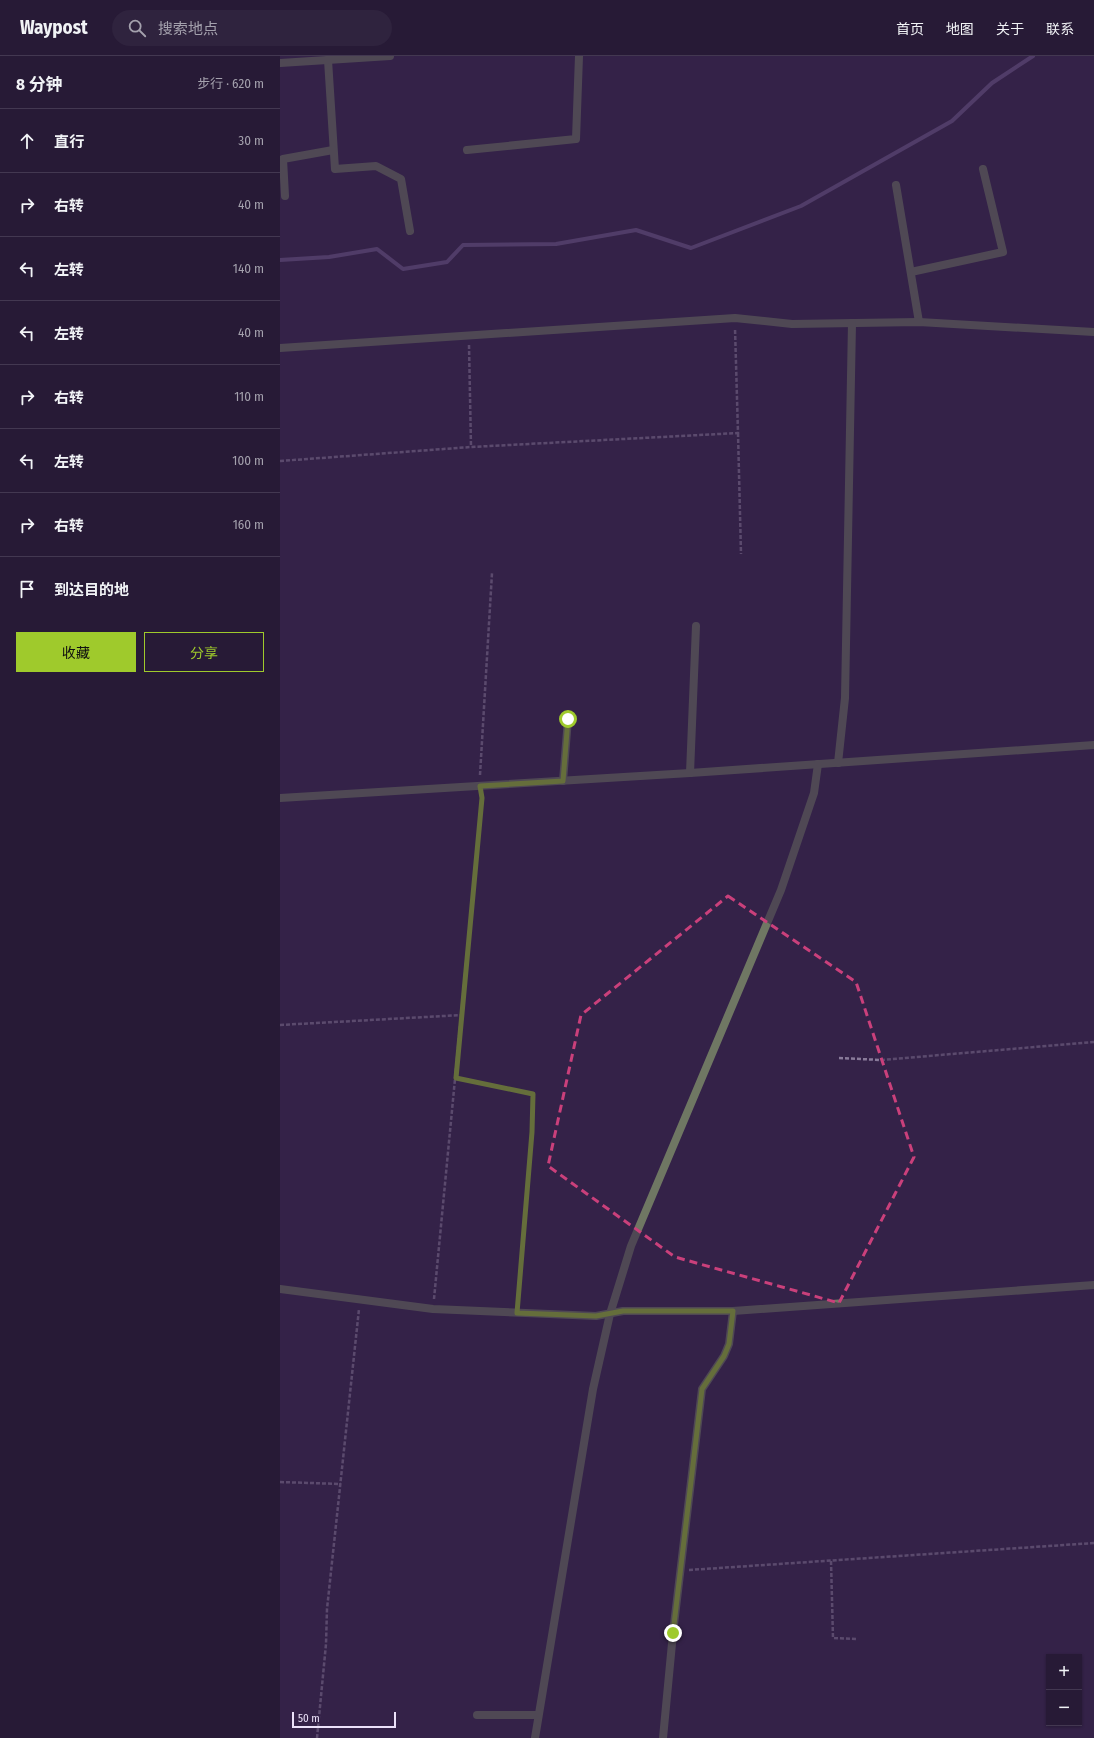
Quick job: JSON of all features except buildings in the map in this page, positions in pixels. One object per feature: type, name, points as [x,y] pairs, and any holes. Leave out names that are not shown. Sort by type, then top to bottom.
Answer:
[{"type":"street","points":[[280,63],[390,56]]},
{"type":"street","points":[[467,150],[576,139],[579,56]]},
{"type":"street","points":[[328,60],[335,169],[376,166],[401,179],[410,231]]},
{"type":"street","points":[[285,196],[283,159],[333,150]]},
{"type":"street","points":[[912,272],[1003,252],[983,169]]},
{"type":"street","points":[[896,185],[912,272],[919,322]]},
{"type":"street","points":[[280,348],[735,318],[792,324],[919,322],[1094,332]]},
{"type":"street","points":[[838,763],[845,698],[852,323]]},
{"type":"street","points":[[690,773],[696,626]]},
{"type":"street","points":[[563,781],[568,719]]},
{"type":"street","points":[[280,798],[690,773],[1094,745]]},
{"type":"street","points":[[535,1738],[593,1389],[610,1314],[631,1246],[781,890],[814,793],[818,764]]},
{"type":"street","points":[[280,1289],[433,1309],[596,1316],[623,1311],[733,1311],[1094,1285]]},
{"type":"street","points":[[663,1738],[680,1571],[702,1389],[724,1356],[729,1344],[733,1311]]},
{"type":"street","points":[[477,1715],[538,1715]]},
{"type":"path","points":[[735,318],[741,554]]},
{"type":"path","points":[[469,335],[471,446]]},
{"type":"path","points":[[280,461],[471,446],[738,433]]},
{"type":"path","points":[[433,1309],[482,798],[480,786],[492,573]]},
{"type":"path","points":[[280,1025],[462,1015]]},
{"type":"path","points":[[839,1058],[881,1060],[1094,1042]]},
{"type":"path","points":[[456,1078],[533,1094],[532,1132],[517,1313]]},
{"type":"path","points":[[316,1738],[326,1644],[326,1609],[341,1484],[360,1300]]},
{"type":"path","points":[[280,1482],[341,1484]]},
{"type":"path","points":[[680,1571],[1094,1543]]},
{"type":"path","points":[[831,1561],[834,1638],[857,1639]]},
{"type":"highlighted area","points":[[728,896],[856,982],[914,1157],[839,1303],[675,1257],[548,1166],[581,1015]]},
{"type":"waterway","points":[[280,260],[329,257],[377,249],[403,269],[447,262],[463,245],[556,244],[636,230],[691,248],[801,206],[952,121],[992,83],[1033,56]]},
{"type":"route","points":[[568,719],[563,781],[480,786],[482,798],[456,1078],[533,1094],[532,1132],[517,1313],[596,1316],[623,1311],[733,1311],[729,1344],[724,1356],[702,1389],[673,1633]]}]
